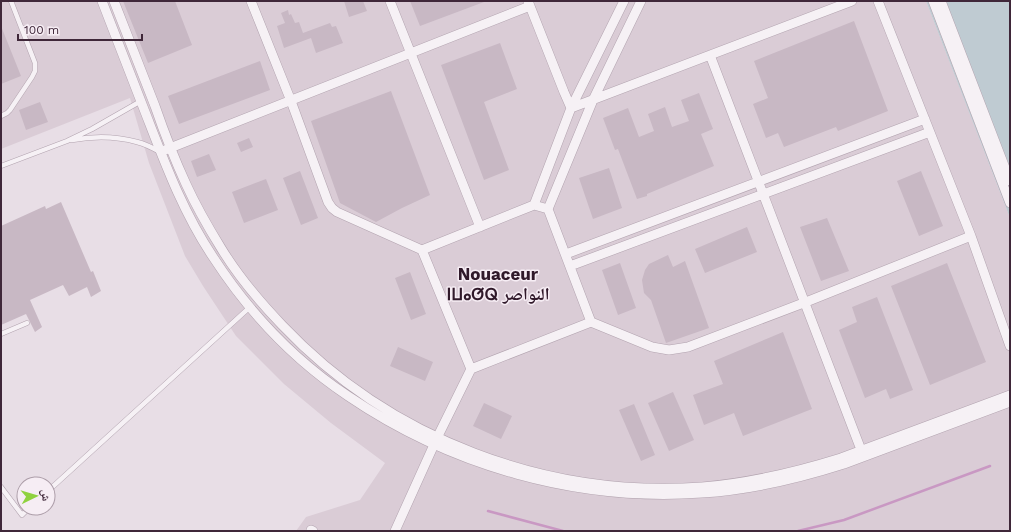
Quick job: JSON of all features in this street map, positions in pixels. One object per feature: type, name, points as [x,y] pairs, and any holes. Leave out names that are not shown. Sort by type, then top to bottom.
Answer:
[{"type":"street","points":[[102,1],[175,188],[192,223],[234,288],[259,318],[286,346],[315,371],[346,395],[379,416],[417,437],[436,441],[523,469],[560,478],[613,489],[658,495],[704,490],[732,490],[768,485],[816,473],[862,453],[978,411],[1010,402]]},
{"type":"street","points":[[114,1],[170,148],[185,183],[202,217],[222,250],[244,281],[294,338],[322,363],[384,408],[419,428],[436,441]]},
{"type":"street","points":[[251,1],[291,101],[328,202],[337,212],[422,250],[472,369]]},
{"type":"street","points":[[390,1],[480,227]]},
{"type":"street","points":[[534,205],[571,108],[624,1]]},
{"type":"street","points":[[592,322],[548,209],[593,100],[641,1]]},
{"type":"street","points":[[571,108],[852,1]]},
{"type":"street","points":[[878,1],[971,236],[1010,346]]},
{"type":"street","points":[[933,1],[1010,203]]},
{"type":"street","points":[[941,1],[1010,181]]},
{"type":"street","points":[[160,152],[291,101],[529,4],[571,108]]},
{"type":"street","points":[[710,55],[758,182],[806,302],[862,453]]},
{"type":"street","points":[[141,101],[150,95]]},
{"type":"street","points":[[566,254],[925,119]]},
{"type":"street","points":[[570,266],[930,132]]},
{"type":"street","points":[[422,250],[534,205],[548,209]]},
{"type":"street","points":[[395,531],[436,441],[472,369],[592,322],[652,347],[669,350],[688,347],[971,236]]},
{"type":"street","points":[[978,411],[1010,395]]},
{"type":"lane","points":[[1,116],[10,110],[36,71],[35,63],[11,1]]},
{"type":"lane","points":[[1,166],[66,141],[92,129],[141,101]]},
{"type":"lane","points":[[66,141],[90,137],[114,137],[138,142],[160,152]]},
{"type":"lane","points":[[56,484],[250,307]]},
{"type":"lane","points":[[1,334],[27,323]]},
{"type":"lane","points":[[1,487],[16,507]]},
{"type":"shaded area","points":[[1,1],[926,1],[1010,218],[1010,531],[296,531],[306,517],[360,500],[385,463],[331,423],[284,384],[236,336],[185,256],[149,163],[130,98],[1,149]]},
{"type":"shaded area","points":[[926,1],[1010,1],[1010,218]]},
{"type":"building","points":[[123,1],[175,1],[192,45],[148,63]]},
{"type":"building","points":[[344,1],[363,1],[367,11],[349,17]]},
{"type":"building","points":[[410,1],[484,1],[484,2],[420,26]]},
{"type":"building","points":[[288,10],[289,15],[291,14],[295,23],[299,22],[303,33],[330,23],[332,27],[336,26],[343,43],[316,53],[311,38],[284,48],[277,26],[285,23],[281,13]]},
{"type":"building","points":[[854,21],[888,111],[838,131],[836,127],[784,147],[778,133],[766,138],[753,104],[768,98],[754,61]]},
{"type":"building","points":[[1,26],[21,76],[1,84]]},
{"type":"building","points":[[500,43],[517,89],[484,102],[509,170],[484,180],[441,65]]},
{"type":"building","points":[[260,61],[270,90],[179,124],[168,96]]},
{"type":"building","points":[[391,91],[430,195],[376,222],[340,203],[311,121]]},
{"type":"building","points":[[699,93],[713,129],[701,134],[714,166],[637,199],[618,149],[615,150],[603,118],[628,108],[639,137],[654,131],[648,114],[665,107],[672,127],[689,121],[681,100]]},
{"type":"building","points":[[40,102],[48,122],[26,130],[19,110]]},
{"type":"building","points":[[249,138],[253,147],[241,152],[237,143]]},
{"type":"building","points":[[209,154],[216,170],[197,177],[191,161]]},
{"type":"building","points":[[609,168],[622,208],[593,219],[579,178]]},
{"type":"building","points":[[300,171],[318,218],[301,225],[283,178]]},
{"type":"building","points":[[921,171],[943,226],[919,236],[897,181]]},
{"type":"building","points":[[266,179],[278,210],[244,223],[232,192]]},
{"type":"building","points":[[61,202],[91,272],[93,271],[101,291],[91,297],[87,287],[69,296],[63,285],[30,300],[42,327],[35,332],[26,314],[1,325],[1,226],[45,206],[46,209]]},
{"type":"building","points":[[827,218],[849,271],[821,281],[800,227]]},
{"type":"building","points":[[747,227],[757,252],[705,273],[695,249]]},
{"type":"building","points":[[668,255],[673,267],[685,261],[709,328],[666,343],[651,300],[644,293],[642,280],[645,270],[649,264]]},
{"type":"building","points":[[620,263],[636,308],[618,315],[602,270]]},
{"type":"building","points":[[947,263],[986,362],[930,385],[891,286]]},
{"type":"building","points":[[410,272],[426,314],[411,320],[395,278]]},
{"type":"building","points":[[877,297],[913,390],[890,399],[886,389],[865,398],[839,330],[857,322],[852,307]]},
{"type":"building","points":[[783,332],[812,409],[743,436],[734,413],[704,425],[693,395],[723,384],[714,361]]},
{"type":"building","points":[[398,347],[433,362],[425,381],[390,366]]},
{"type":"building","points":[[673,392],[694,440],[669,451],[648,403]]},
{"type":"building","points":[[484,403],[512,416],[501,439],[473,426]]},
{"type":"building","points":[[634,404],[655,455],[641,461],[619,410]]},
{"type":"waterway","points":[[798,531],[844,520],[990,466]]},
{"type":"waterway","points":[[488,511],[563,531]]},
{"type":"district","name":"Nouaceur ⵏⵡⴰⵚⵕ النواصر","points":[[498,284]]}]
